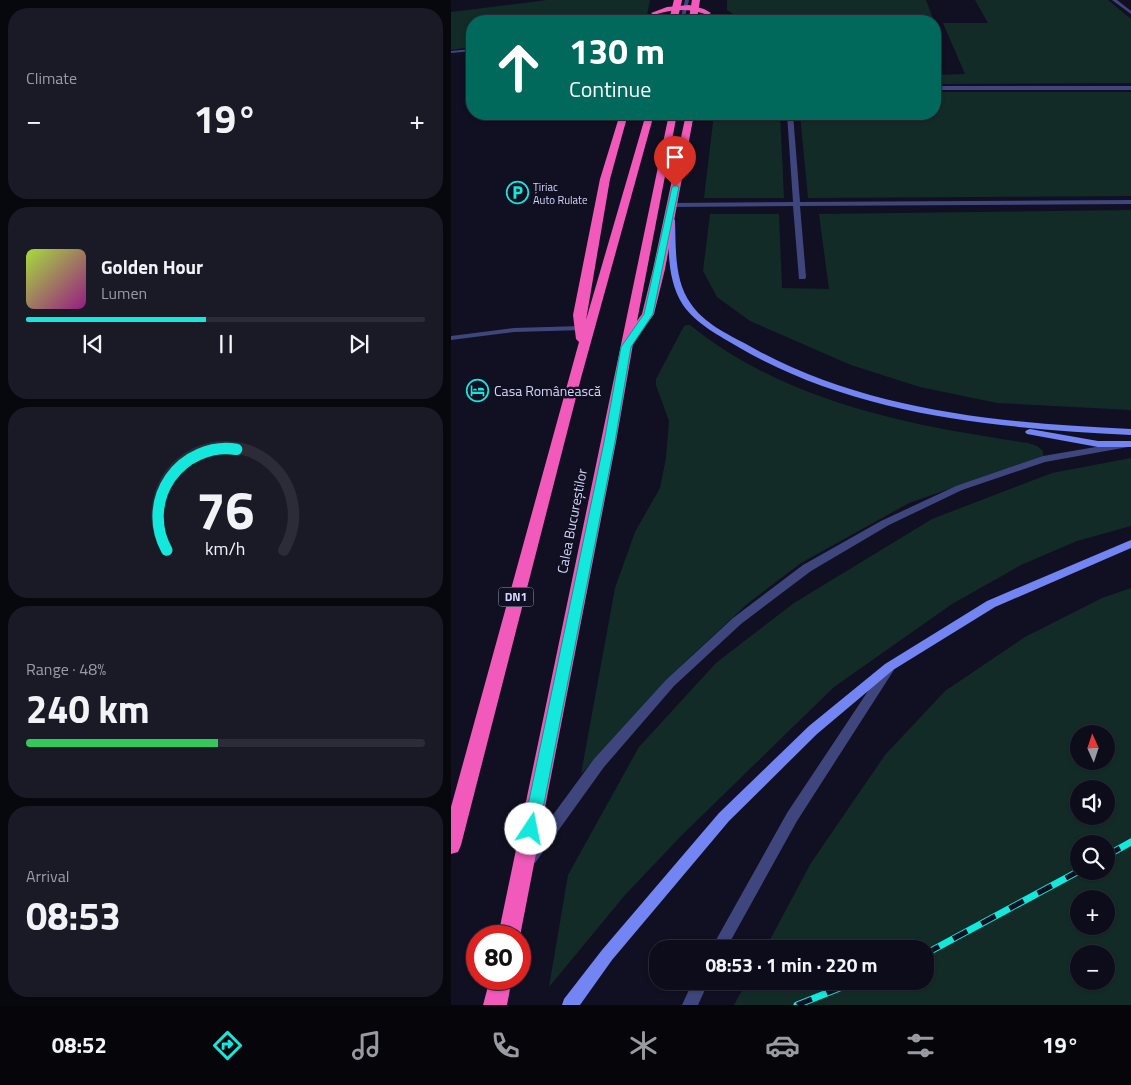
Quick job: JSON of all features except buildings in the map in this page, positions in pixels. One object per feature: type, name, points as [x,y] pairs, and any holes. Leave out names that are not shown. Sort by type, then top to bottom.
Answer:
[{"type":"highway","points":[[654,13],[658,0]]},
{"type":"highway","points":[[674,15],[677,0]]},
{"type":"highway","points":[[693,15],[696,0]]},
{"type":"highway","points":[[654,13],[687,4],[708,10],[708,15]]},
{"type":"highway","name":"DN1","points":[[583,348],[579,315],[605,179],[622,120]]},
{"type":"highway","name":"DN1","points":[[451,845],[583,348],[648,120]]},
{"type":"highway","name":"Calea Bucureștilor","points":[[511,925],[672,120]]},
{"type":"highway","points":[[626,347],[648,314],[689,120]]},
{"type":"highway","points":[[495,1005],[498,990]]},
{"type":"street","points":[[1114,0],[1131,14]]},
{"type":"street","points":[[451,52],[466,51]]},
{"type":"street","points":[[941,88],[1131,88]]},
{"type":"street","points":[[790,120],[802,277]]},
{"type":"street","points":[[1129,444],[1098,444],[1063,438],[879,401],[802,376],[742,347],[700,319],[683,299],[671,261],[672,205],[1131,202]]},
{"type":"street","points":[[451,338],[514,330],[581,328]]},
{"type":"street","points":[[970,418],[1063,430],[1131,432]]},
{"type":"street","points":[[523,867],[599,763],[671,683],[737,621],[807,568],[885,523],[959,488],[1043,460],[1129,444]]},
{"type":"street","points":[[570,1005],[607,956],[724,817],[813,730],[889,667],[991,604],[1131,544]]},
{"type":"street","points":[[723,940],[792,817],[889,667]]},
{"type":"street","points":[[690,1005],[697,990]]},
{"type":"green space","points":[[547,0],[650,0],[647,15],[466,15],[466,48],[451,50],[451,12]]},
{"type":"green space","points":[[727,0],[926,0],[932,15],[734,15],[727,10]]},
{"type":"green space","points":[[975,0],[1108,0],[1131,19],[1131,83],[941,84],[941,75],[965,74],[943,23],[988,23]]},
{"type":"green space","points":[[941,92],[1131,92],[1131,196],[808,198],[801,120],[941,120]]},
{"type":"green space","points":[[713,120],[780,120],[784,198],[704,198]]},
{"type":"green space","points":[[1131,210],[1131,410],[997,403],[920,387],[851,365],[750,321],[717,297],[703,271],[710,214],[779,214],[782,288],[829,289],[819,214]]},
{"type":"green space","points":[[690,325],[727,351],[766,374],[808,392],[850,407],[894,418],[939,428],[1028,443],[1037,446],[1043,451],[1043,456],[909,503],[801,563],[747,604],[685,662],[581,774],[615,588],[635,532],[660,488],[666,458],[669,421],[656,385],[656,379],[684,326]]},
{"type":"green space","points":[[1131,458],[1131,526],[1077,541],[1021,565],[952,604],[834,687],[682,835],[625,895],[549,987],[568,875],[639,747],[716,663],[794,603],[932,519],[1052,473]]},
{"type":"green space","points":[[1131,588],[1131,1005],[734,1005],[742,990],[934,990],[934,940],[770,940],[811,863],[885,755],[945,691],[1025,637],[1102,598]]},
{"type":"railway","points":[[1115,851],[1131,842]]},
{"type":"railway","points":[[934,949],[1070,876]]},
{"type":"railway","points":[[797,1005],[834,990]]},
{"type":"place","name":"Țiriac Auto Rulate","points":[[517,193]]},
{"type":"place","name":"Casa Românească","points":[[478,391]]},
{"type":"route","points":[[531,829],[609,442],[626,347],[648,314],[675,187]]}]
